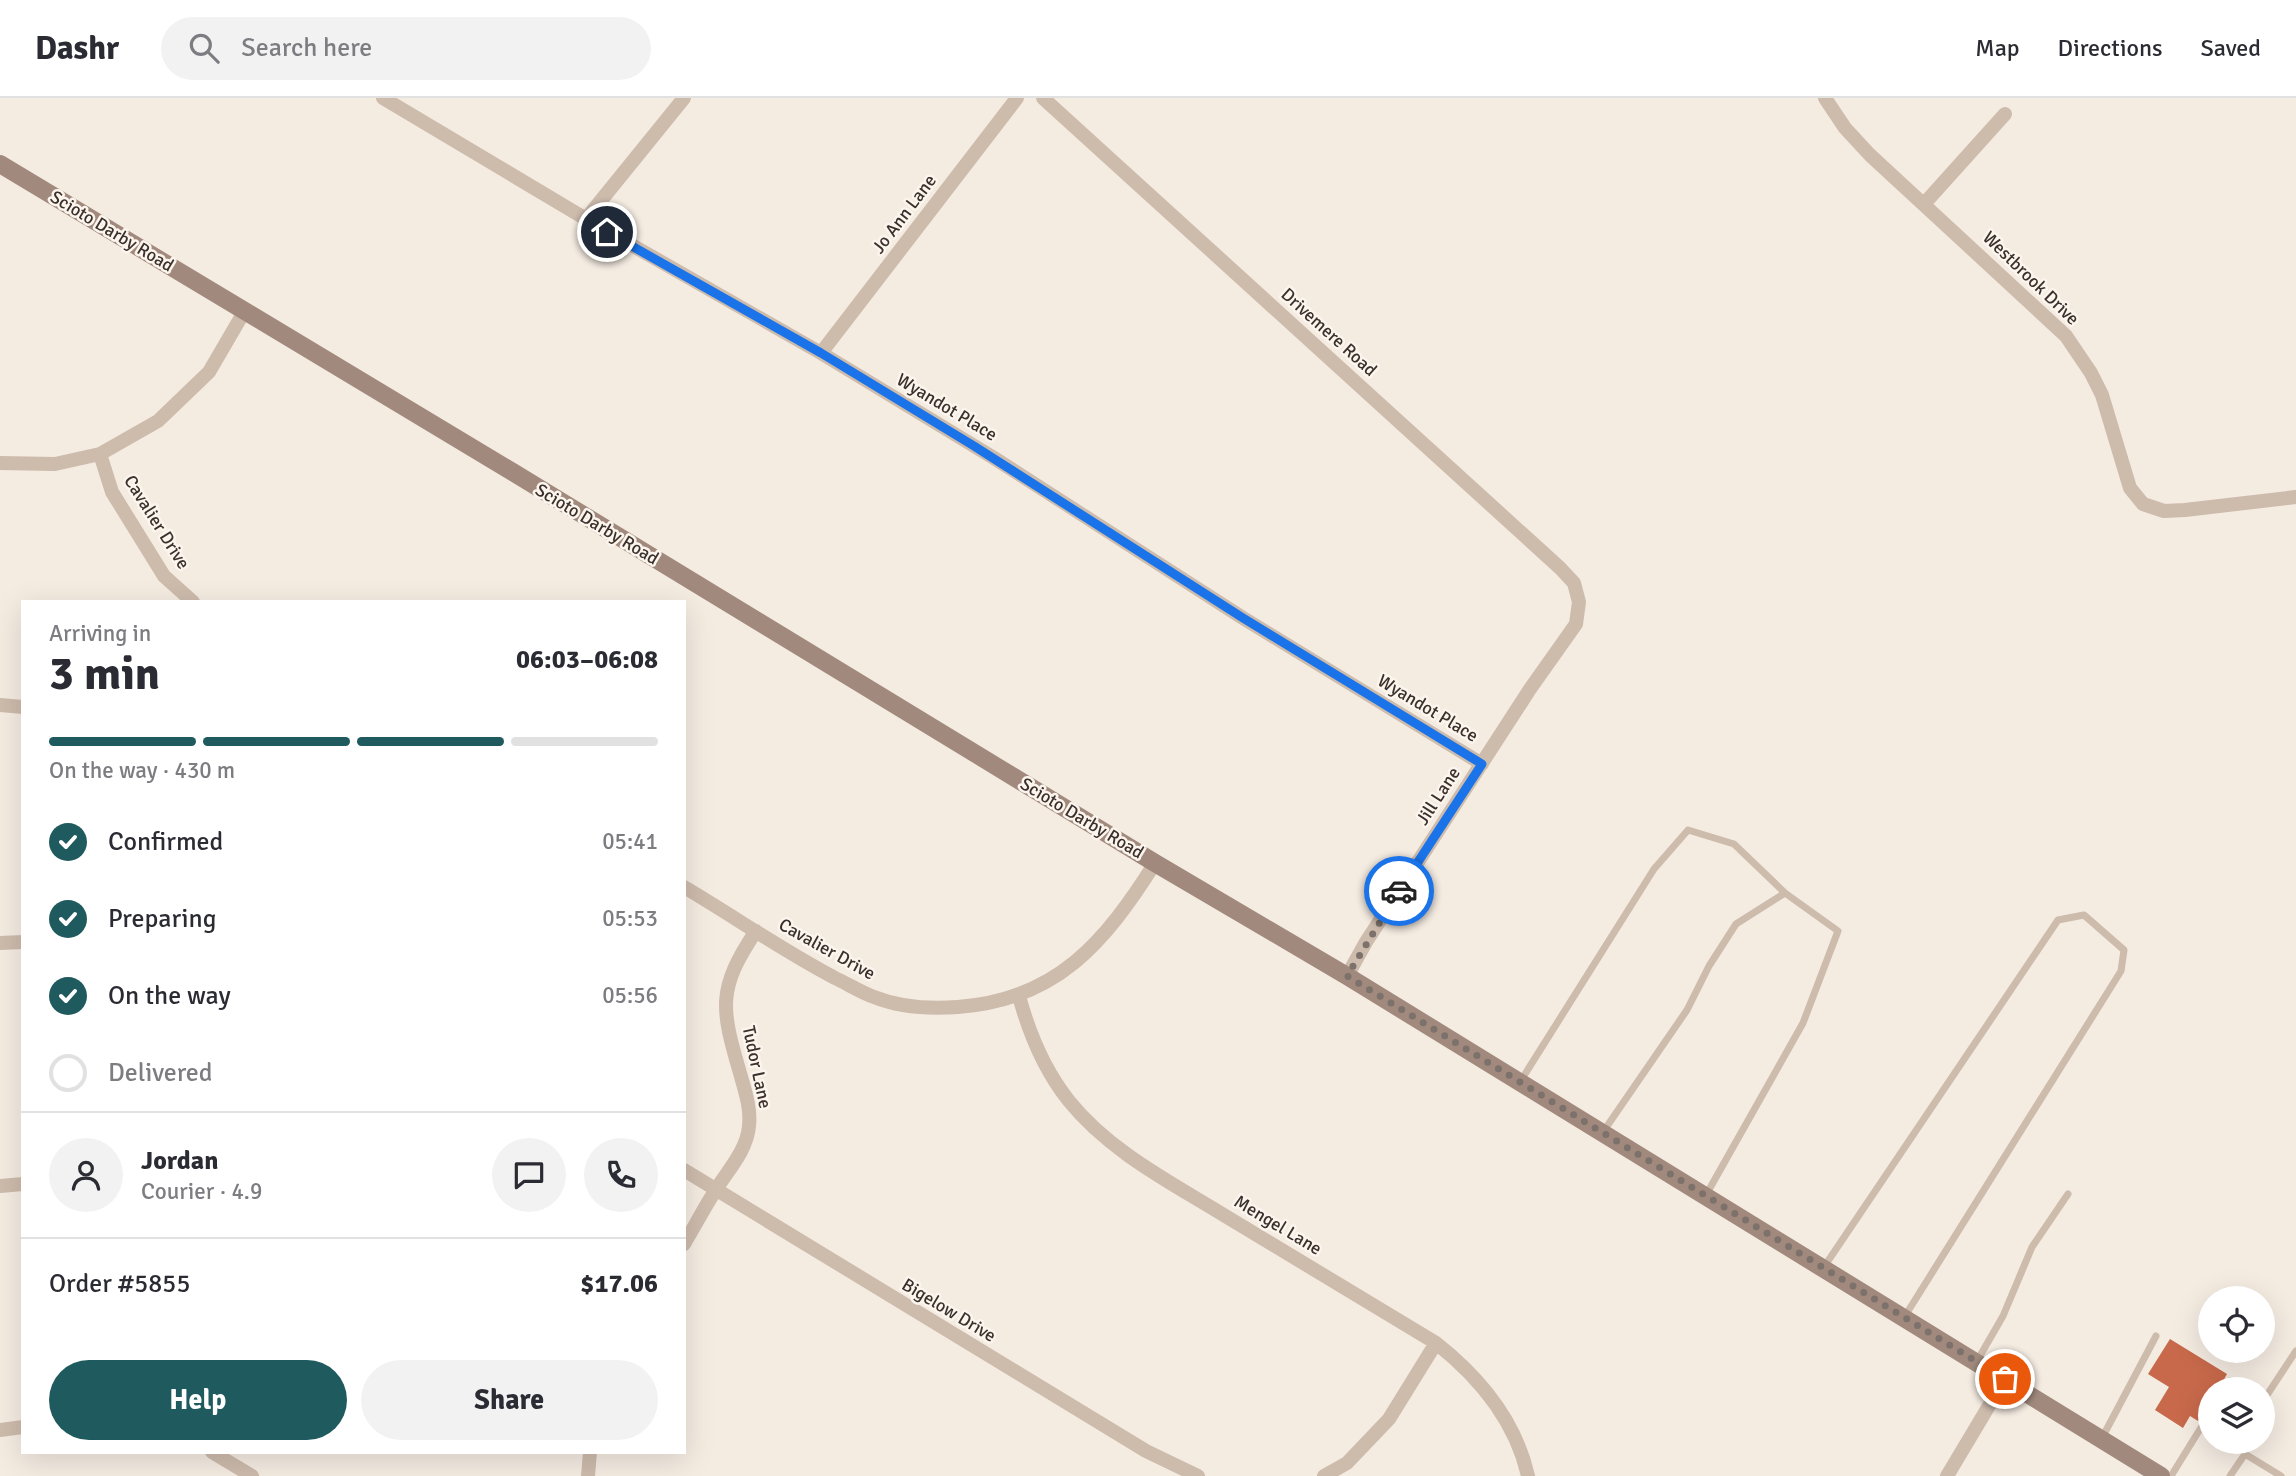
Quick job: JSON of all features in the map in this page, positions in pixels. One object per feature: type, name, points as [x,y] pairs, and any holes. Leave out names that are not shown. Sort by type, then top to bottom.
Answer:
[{"type":"main road","name":"Scioto Darby Road","points":[[0,164],[1155,863],[1347,976],[2161,1476]]},
{"type":"street","name":"Wyandot Place","points":[[383,98],[586,219],[821,353],[994,458],[1255,625],[1482,764]]},
{"type":"street","points":[[586,219],[684,98]]},
{"type":"street","name":"Jo Ann Lane","points":[[821,353],[1017,98]]},
{"type":"street","name":"Drivemere Road","points":[[1043,98],[1560,568],[1574,583],[1579,602]]},
{"type":"street","name":"Westbrook Drive","points":[[1825,98],[1845,128],[1862,146],[2066,336],[2091,373],[2102,396],[2130,488],[2144,504],[2164,511],[2296,497]]},
{"type":"street","points":[[1924,204],[2005,114]]},
{"type":"street","points":[[0,463],[55,464],[100,454],[158,421],[209,372],[244,312]]},
{"type":"street","name":"Cavalier Drive","points":[[100,454],[112,492],[164,576],[191,600]]},
{"type":"street","name":"Jill Lane","points":[[1347,976],[1366,942],[1530,689],[1576,624],[1579,602]]},
{"type":"street","points":[[0,705],[21,707]]},
{"type":"street","name":"Cavalier Drive","points":[[686,888],[817,968],[873,997],[900,1004],[941,1009],[979,1006],[1019,996],[1052,980],[1074,964],[1132,900],[1155,863]]},
{"type":"street","name":"Tudor Lane","points":[[686,1241],[736,1161],[749,1129],[750,1108],[724,1003],[734,965],[756,931]]},
{"type":"street","points":[[0,943],[21,942]]},
{"type":"street","name":"Mengel Lane","points":[[1019,996],[1032,1036],[1051,1074],[1069,1101],[1095,1129],[1131,1158],[1436,1343],[1461,1364],[1491,1398],[1512,1432],[1528,1476]]},
{"type":"street","name":"Bigelow Drive","points":[[686,1171],[1146,1451],[1198,1476]]},
{"type":"street","points":[[0,1186],[21,1184]]},
{"type":"street","points":[[1324,1476],[1348,1463],[1389,1419],[1436,1343]]},
{"type":"street","points":[[1947,1476],[2005,1379]]},
{"type":"street","points":[[0,1430],[21,1427]]},
{"type":"street","points":[[215,1454],[252,1476]]},
{"type":"street","points":[[588,1476],[590,1454]]},
{"type":"lane","points":[[1520,1082],[1654,869],[1688,830],[1734,844],[1785,893],[1838,931],[1803,1023],[1706,1195]]},
{"type":"lane","points":[[1603,1132],[1687,1010],[1709,966],[1737,924],[1785,893]]},
{"type":"lane","points":[[1824,1267],[2058,920],[2084,915],[2124,950],[2121,971],[1904,1317]]},
{"type":"lane","points":[[1977,1362],[2003,1316],[2032,1247],[2068,1194]]},
{"type":"lane","points":[[2101,1439],[2156,1336]]},
{"type":"lane","points":[[2275,1383],[2296,1351]]},
{"type":"lane","points":[[2171,1476],[2198,1432]]},
{"type":"lane","points":[[2230,1476],[2245,1454],[2281,1476]]},
{"type":"building","points":[[2170,1339],[2198,1356],[2198,1363],[2209,1363],[2227,1374],[2225,1377],[2198,1377],[2198,1421],[2190,1416],[2183,1428],[2155,1410],[2169,1387],[2148,1374]]},
{"type":"way so far","points":[[1399,891],[1347,976],[2005,1379]]},
{"type":"route","points":[[607,232],[821,353],[974,446],[1179,578],[1482,764],[1399,891]]}]
